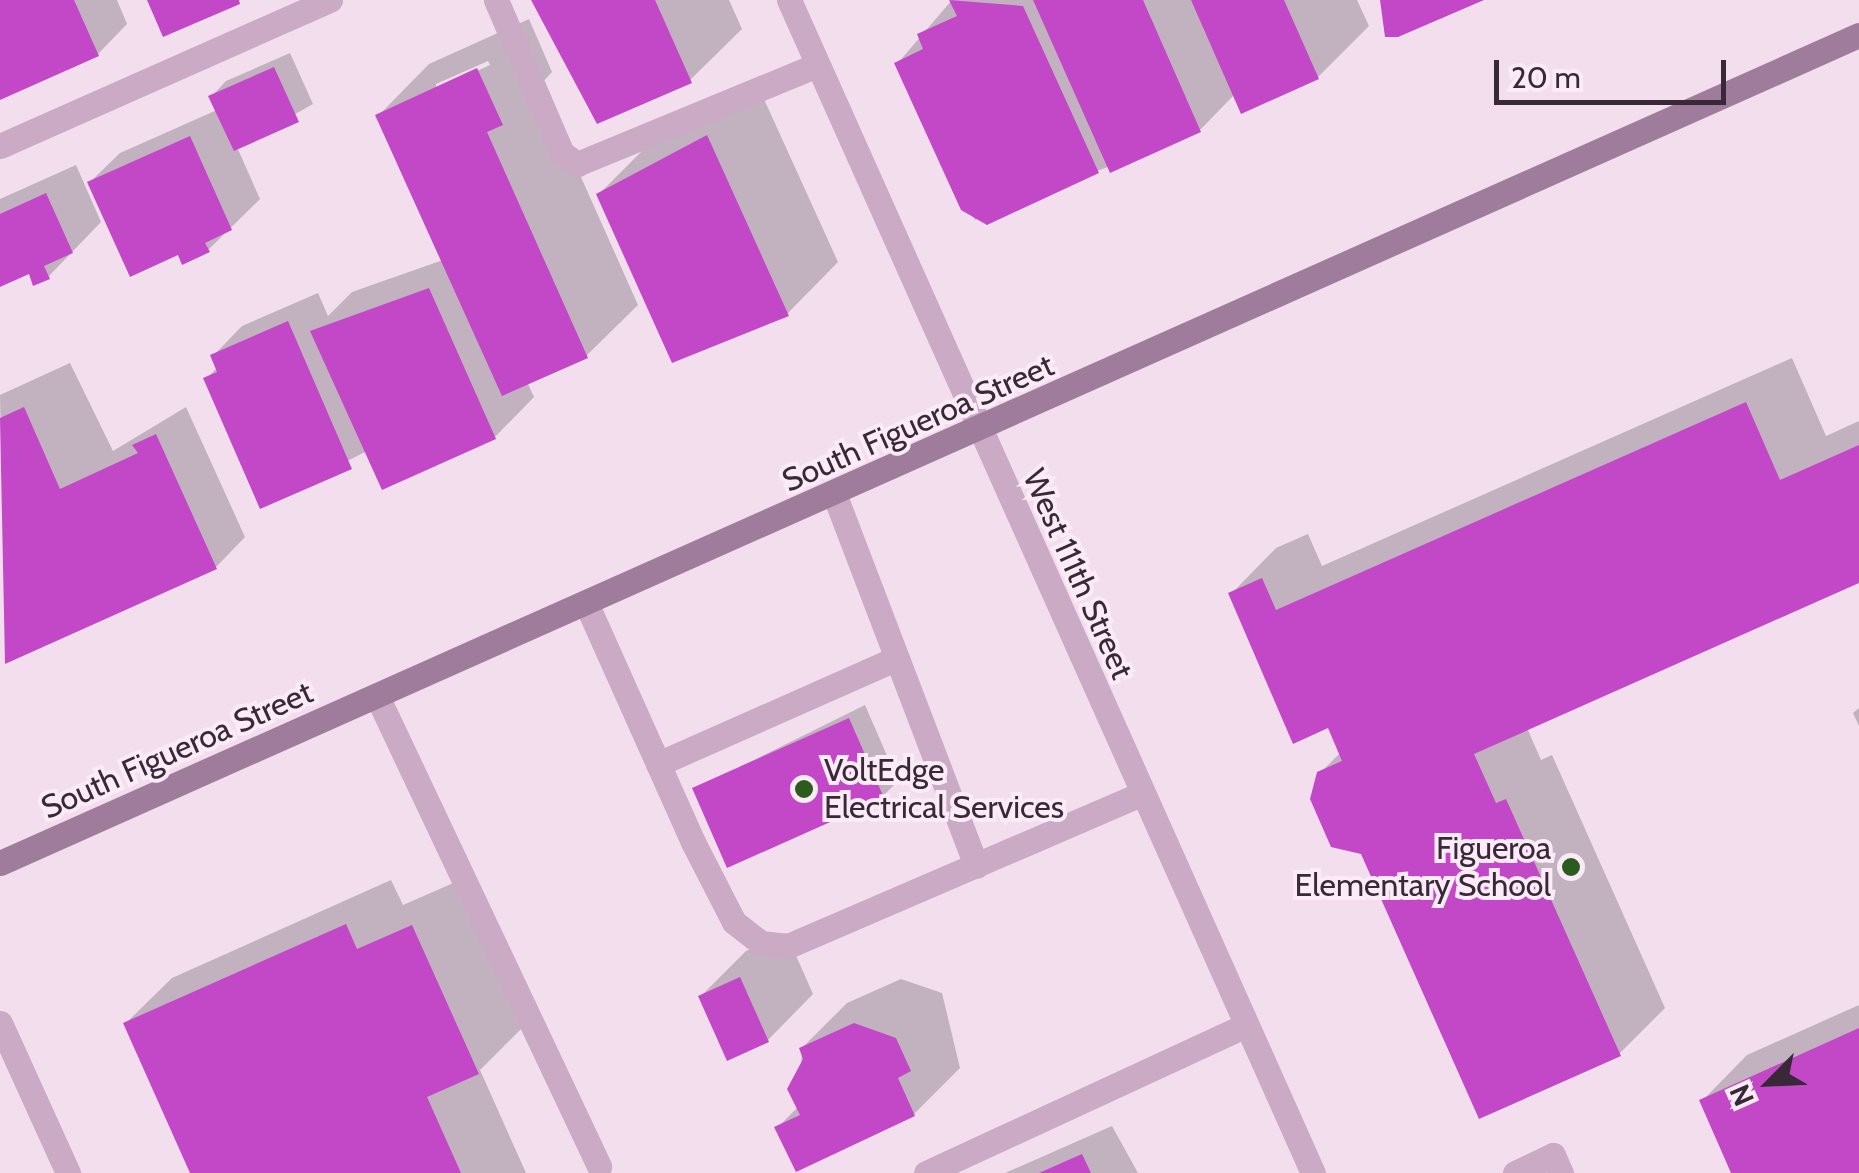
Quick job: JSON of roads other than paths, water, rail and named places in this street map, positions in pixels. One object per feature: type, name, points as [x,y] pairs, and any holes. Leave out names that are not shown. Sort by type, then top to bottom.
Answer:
[{"type":"main road","name":"South Figueroa Street","points":[[0,863],[978,433],[1859,35]]},
{"type":"street","points":[[0,146],[330,0]]},
{"type":"street","points":[[496,0],[562,153],[577,164],[817,64]]},
{"type":"street","name":"West 111th Street","points":[[788,0],[978,433],[1313,1173]]},
{"type":"street","points":[[835,496],[976,866]]},
{"type":"street","points":[[587,605],[734,922],[760,943],[788,946],[1142,794]]},
{"type":"street","points":[[658,764],[897,658]]},
{"type":"street","points":[[378,698],[599,1166]]},
{"type":"street","points":[[0,1022],[68,1173]]},
{"type":"street","points":[[926,1173],[1246,1026]]},
{"type":"street","points":[[1515,1173],[1553,1156],[1561,1173]]},
{"type":"place","name":"VoltEdge Electrical Services","points":[[804,789]]},
{"type":"place","name":"Figueroa Elementary School","points":[[1571,867]]}]
